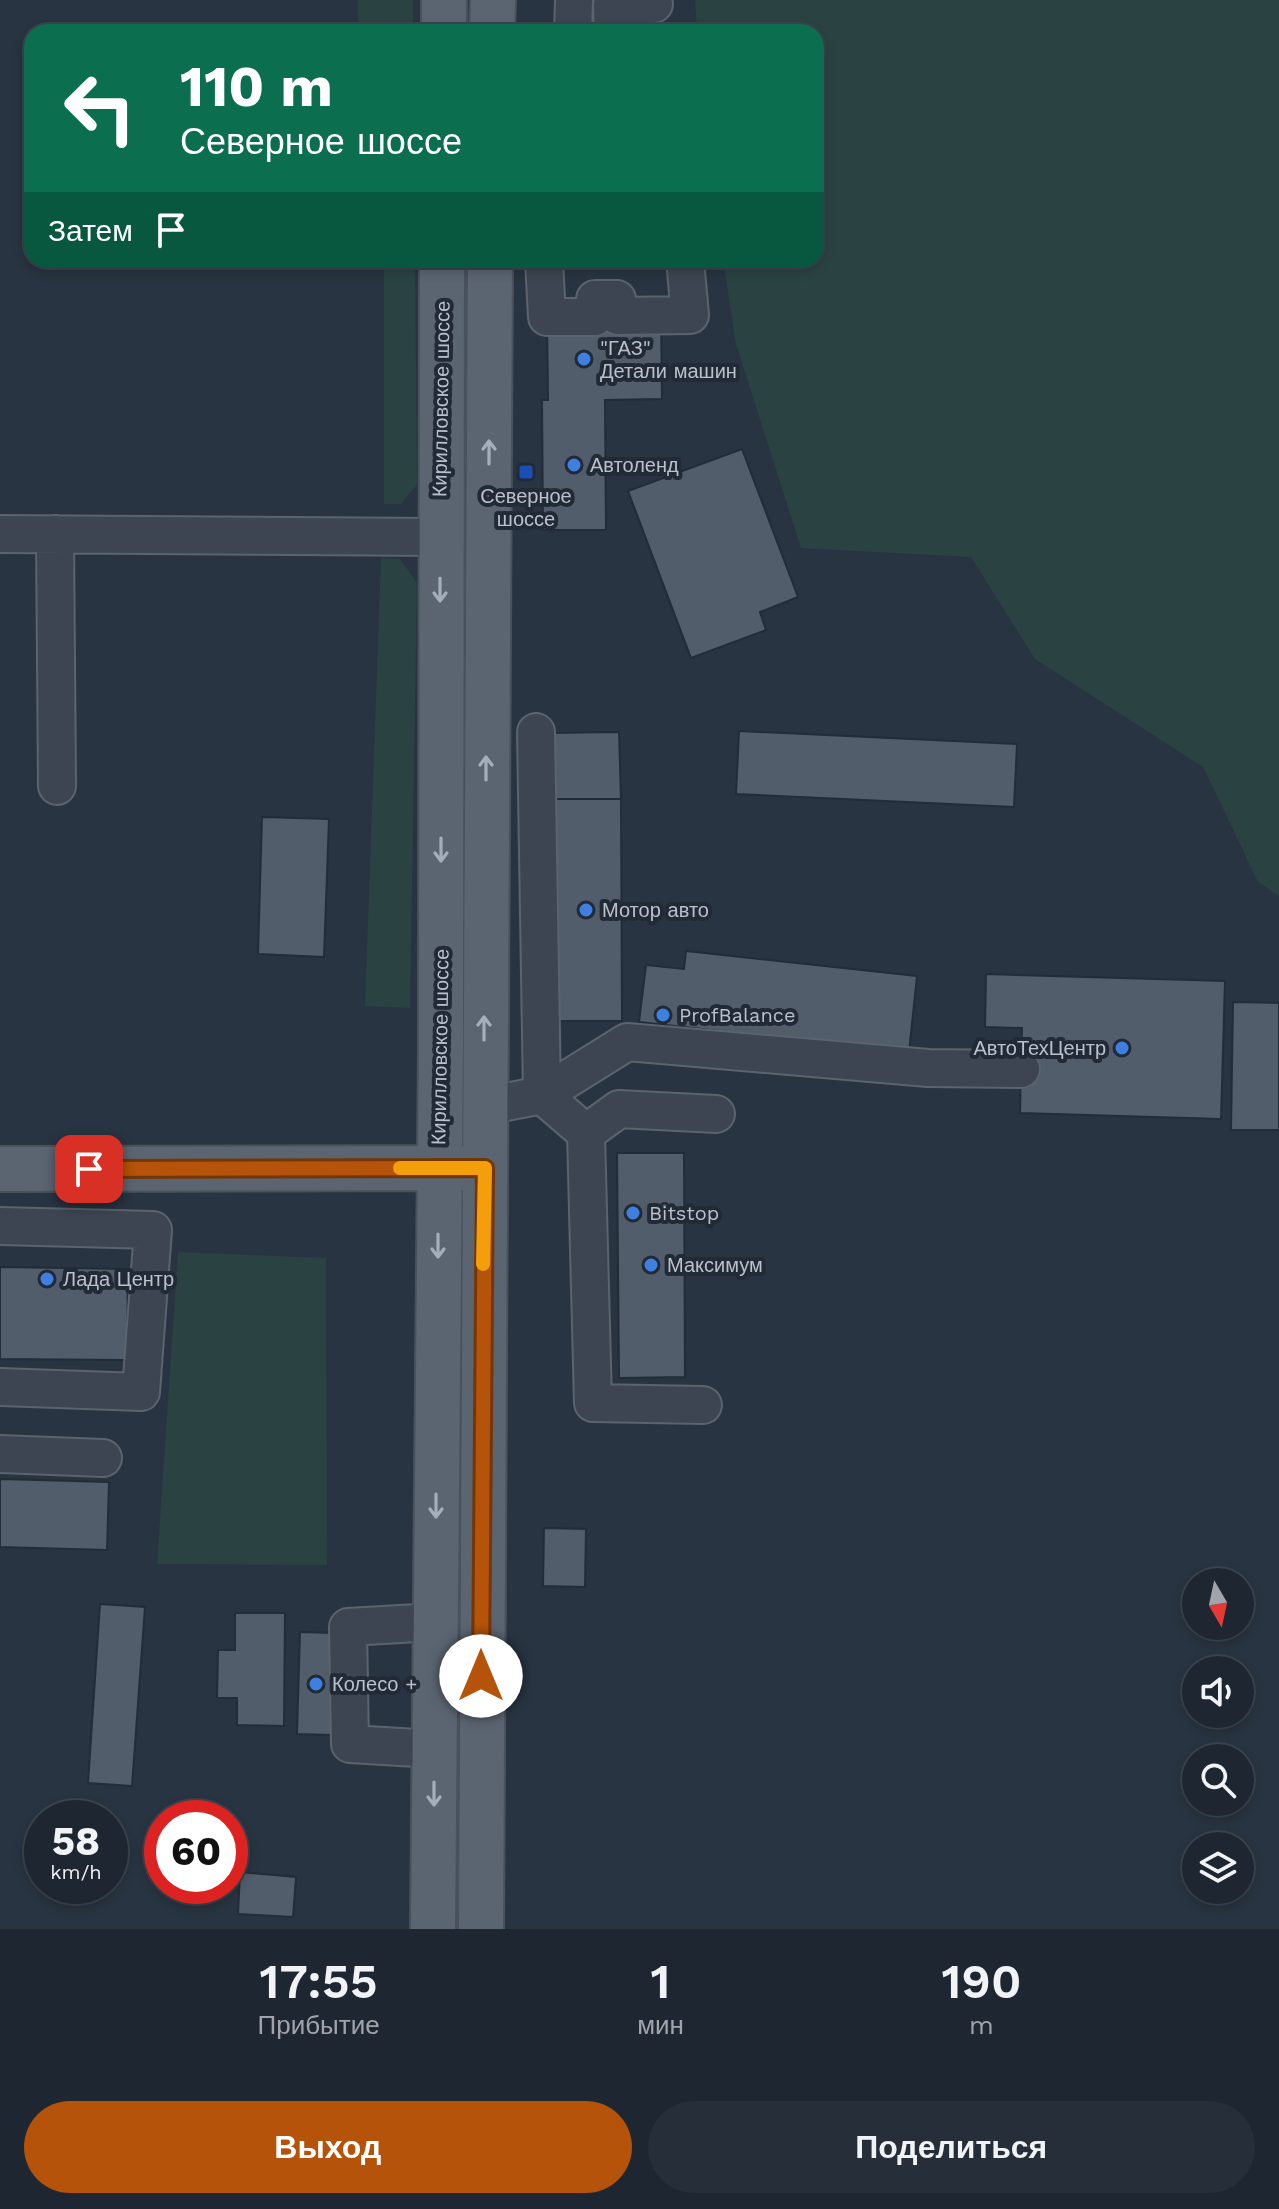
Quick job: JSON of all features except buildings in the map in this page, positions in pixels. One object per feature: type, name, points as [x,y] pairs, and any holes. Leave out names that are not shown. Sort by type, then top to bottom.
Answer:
[{"type":"main road","points":[[444,0],[444,24]]},
{"type":"main road","points":[[492,24],[493,0]]},
{"type":"main road","name":"Кирилловское шоссе","points":[[433,1929],[442,268]]},
{"type":"main road","points":[[481,1929],[490,268]]},
{"type":"main road","points":[[0,1169],[485,1168]]},
{"type":"street","points":[[573,24],[574,0]]},
{"type":"street","points":[[613,24],[612,5],[654,4],[653,0]]},
{"type":"street","points":[[544,268],[547,317],[595,317],[595,299],[617,299],[618,316],[690,315],[686,268]]},
{"type":"street","points":[[0,534],[439,537]]},
{"type":"street","points":[[55,534],[57,786]]},
{"type":"street","points":[[536,732],[542,1095],[586,1133],[593,1403],[703,1405]]},
{"type":"street","points":[[485,1106],[542,1095],[627,1042],[928,1068],[1021,1069]]},
{"type":"street","points":[[586,1133],[619,1109],[716,1114]]},
{"type":"street","points":[[0,1226],[153,1230],[141,1392],[0,1387]]},
{"type":"street","points":[[0,1454],[103,1458]]},
{"type":"street","points":[[434,1749],[350,1744],[348,1627],[435,1622]]},
{"type":"green space","points":[[358,0],[413,0],[413,24],[358,24]]},
{"type":"green space","points":[[695,0],[1279,0],[1279,896],[1258,882],[1203,767],[1035,659],[971,557],[801,548],[736,344],[724,268],[824,268],[824,24],[696,24]]},
{"type":"green space","points":[[384,268],[415,268],[417,485],[401,504],[384,504]]},
{"type":"green space","points":[[381,558],[400,559],[417,583],[410,1008],[365,1006]]},
{"type":"green space","points":[[178,1252],[326,1258],[327,1565],[157,1564]]},
{"type":"slow traffic","points":[[400,1168],[485,1168],[483,1264]]},
{"type":"place","name":"\"ГАЗ\" Детали машин","points":[[584,359]]},
{"type":"place","name":"Автоленд","points":[[574,465]]},
{"type":"place","name":"Северное шоссе","points":[[526,472]]},
{"type":"place","name":"Мотор авто","points":[[586,910]]},
{"type":"place","name":"ProfBalance","points":[[663,1015]]},
{"type":"place","name":"АвтоТехЦентр","points":[[1122,1048]]},
{"type":"place","name":"Bitstop","points":[[633,1213]]},
{"type":"place","name":"Максимум","points":[[651,1265]]},
{"type":"place","name":"Лада Центр","points":[[47,1279]]},
{"type":"place","name":"Колесо +","points":[[316,1684]]},
{"type":"route","points":[[89,1169],[485,1168],[481,1676]]}]
